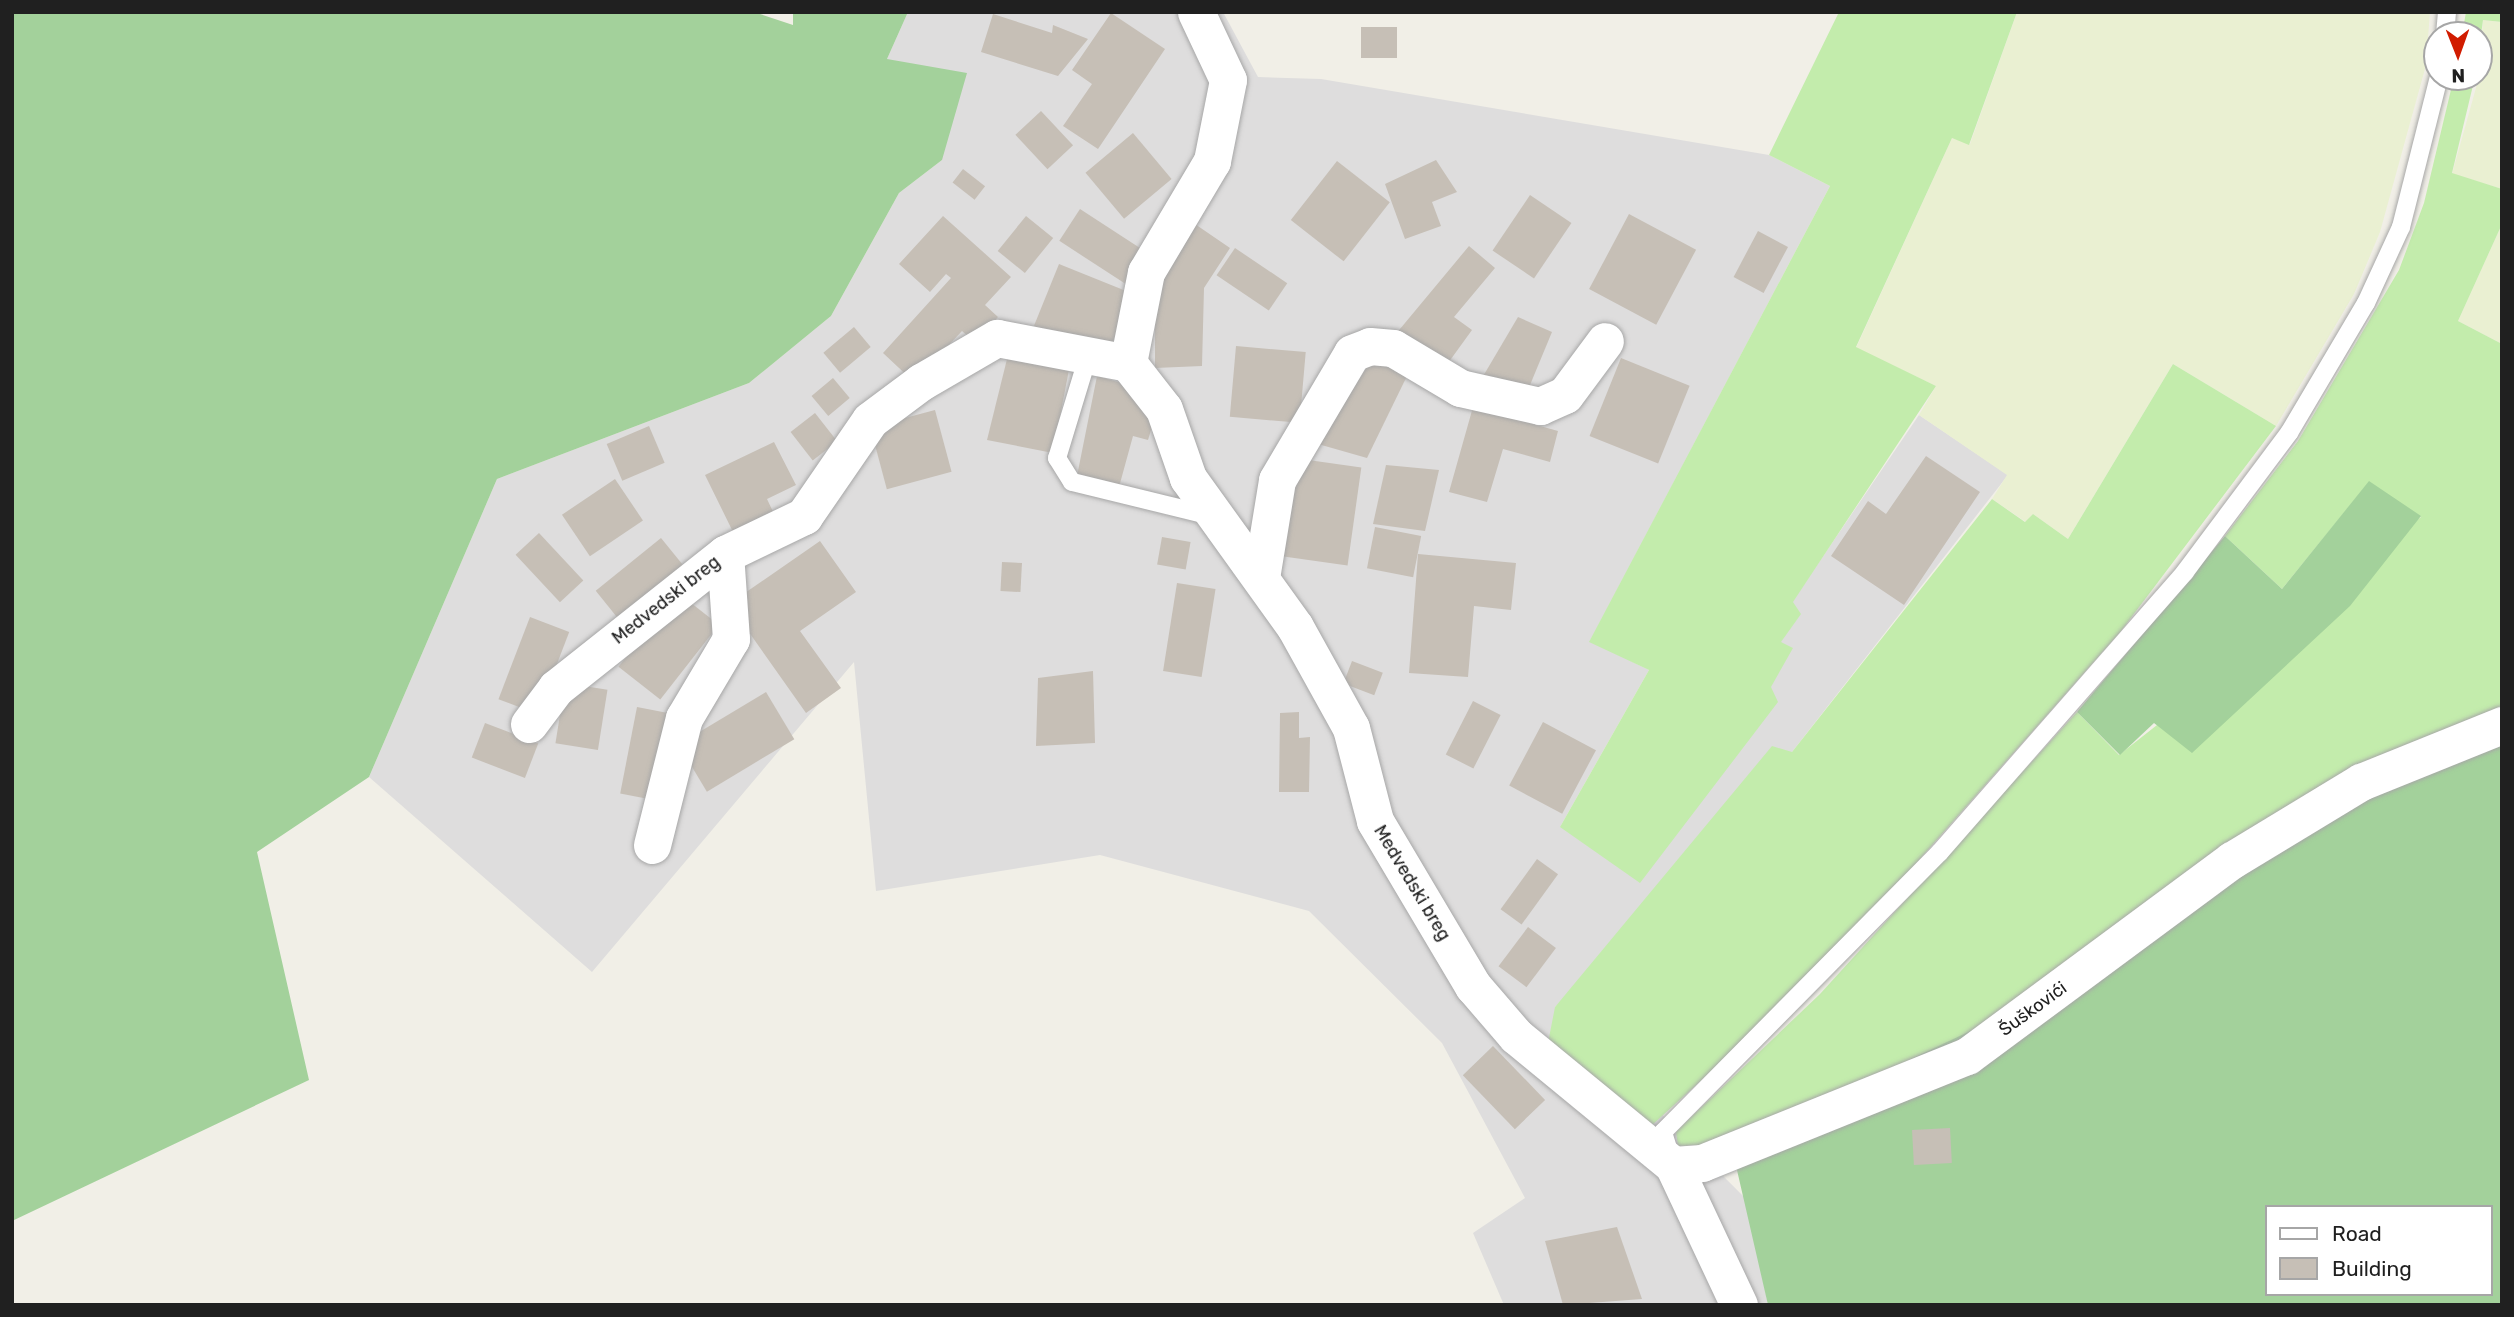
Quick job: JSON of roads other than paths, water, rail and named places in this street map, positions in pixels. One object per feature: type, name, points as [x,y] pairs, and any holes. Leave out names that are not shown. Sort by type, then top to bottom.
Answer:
[{"type":"street","points":[[1128,363],[1146,272],[1212,161],[1228,80],[1196,12]]},
{"type":"street","name":"Medvedski breg","points":[[529,724],[556,688],[725,554],[804,516],[870,420],[997,338],[1089,353],[1128,363],[1164,409],[1188,478],[1261,578],[1350,728],[1375,821],[1474,986],[1516,1036],[1674,1165]]},
{"type":"street","points":[[1261,578],[1277,480],[1352,353],[1370,346],[1393,348],[1460,388],[1540,406],[1564,395],[1605,341]]},
{"type":"street","points":[[652,845],[684,718],[731,639],[725,554]]},
{"type":"street","name":"Šuškovići","points":[[1674,1165],[1702,1163],[1967,1056],[2232,860],[2361,782],[2502,725]]},
{"type":"street","points":[[1674,1165],[1739,1305]]},
{"type":"lane","points":[[1674,1165],[1663,1132],[1940,852],[2185,572],[2289,433],[2366,303],[2401,227],[2435,91]]},
{"type":"lane","points":[[1089,353],[1058,458],[1072,482],[1216,517]]}]
